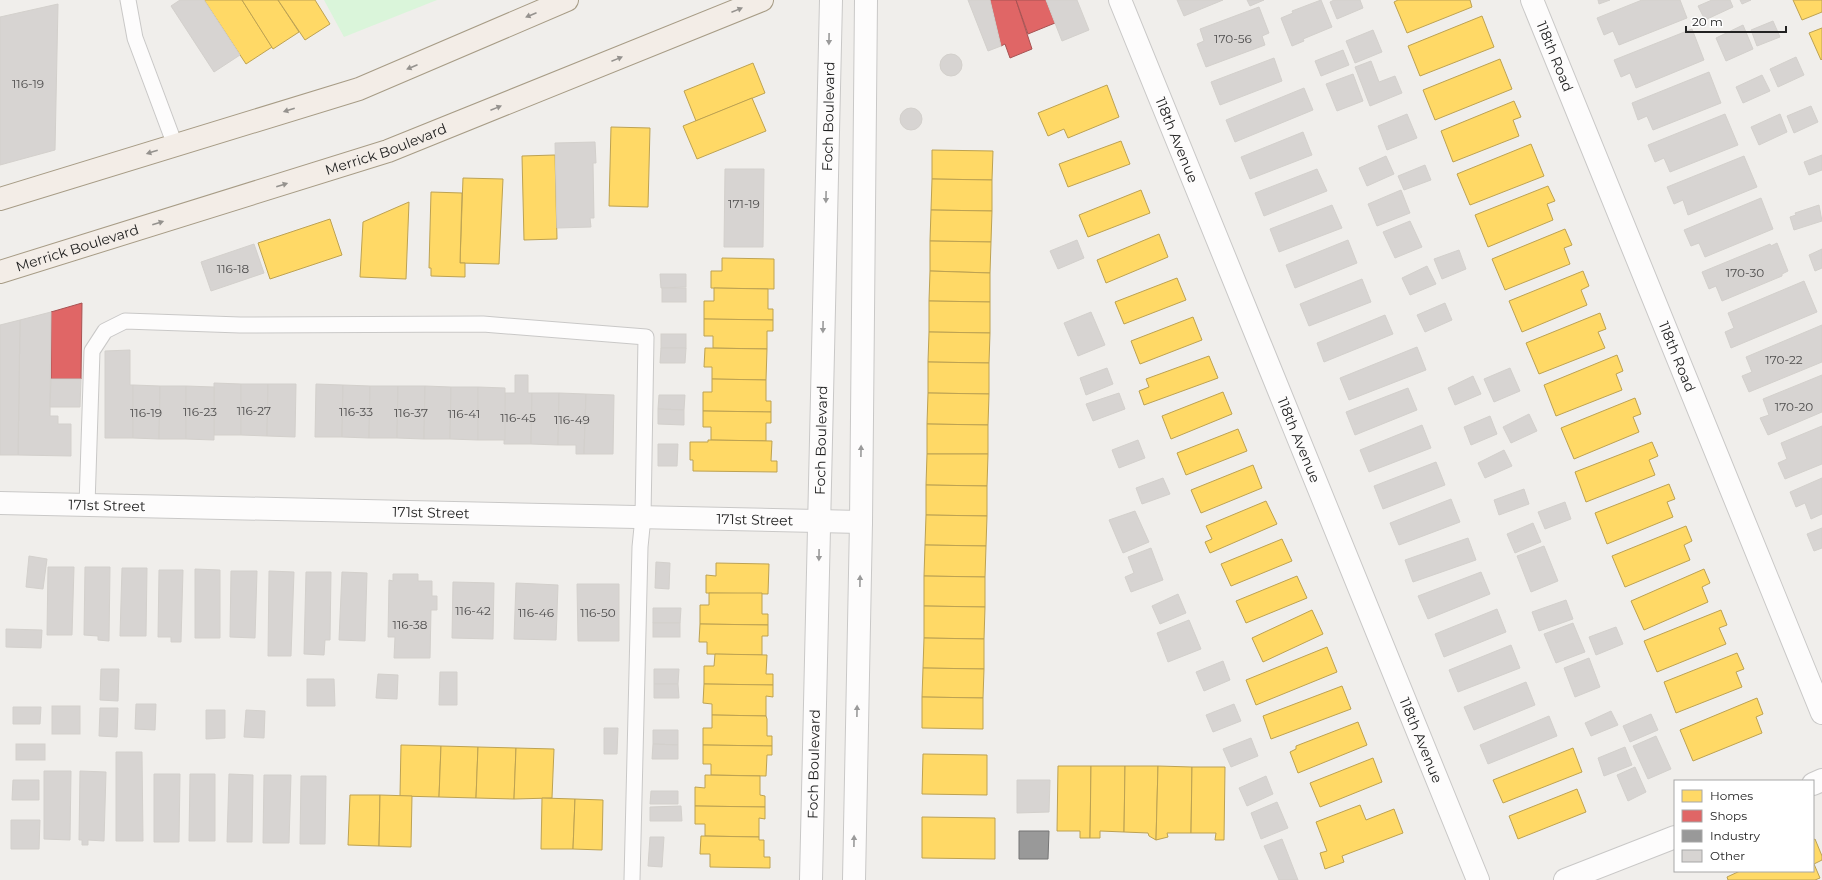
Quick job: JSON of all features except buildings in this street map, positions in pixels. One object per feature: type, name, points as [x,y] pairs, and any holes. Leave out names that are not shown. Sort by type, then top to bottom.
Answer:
[{"type":"main road","points":[[0,199],[358,89],[567,0]]},
{"type":"main road","name":"Merrick Boulevard","points":[[0,272],[388,151],[762,0]]},
{"type":"street","name":"Foch Boulevard","points":[[812,880],[831,0]]},
{"type":"street","points":[[854,880],[861,522],[866,0]]},
{"type":"street","name":"118th Avenue","points":[[1120,0],[1478,880]]},
{"type":"street","name":"118th Road","points":[[1532,0],[1822,713]]},
{"type":"street","name":"171st Street","points":[[0,503],[861,522]]},
{"type":"street","points":[[1565,880],[1674,837]]},
{"type":"lane","points":[[128,0],[135,38],[175,145]]},
{"type":"lane","points":[[87,505],[92,352],[105,331],[125,321],[240,325],[483,324],[646,336],[643,516],[640,547],[632,880]]},
{"type":"green space","points":[[324,0],[437,0],[344,37]]}]
